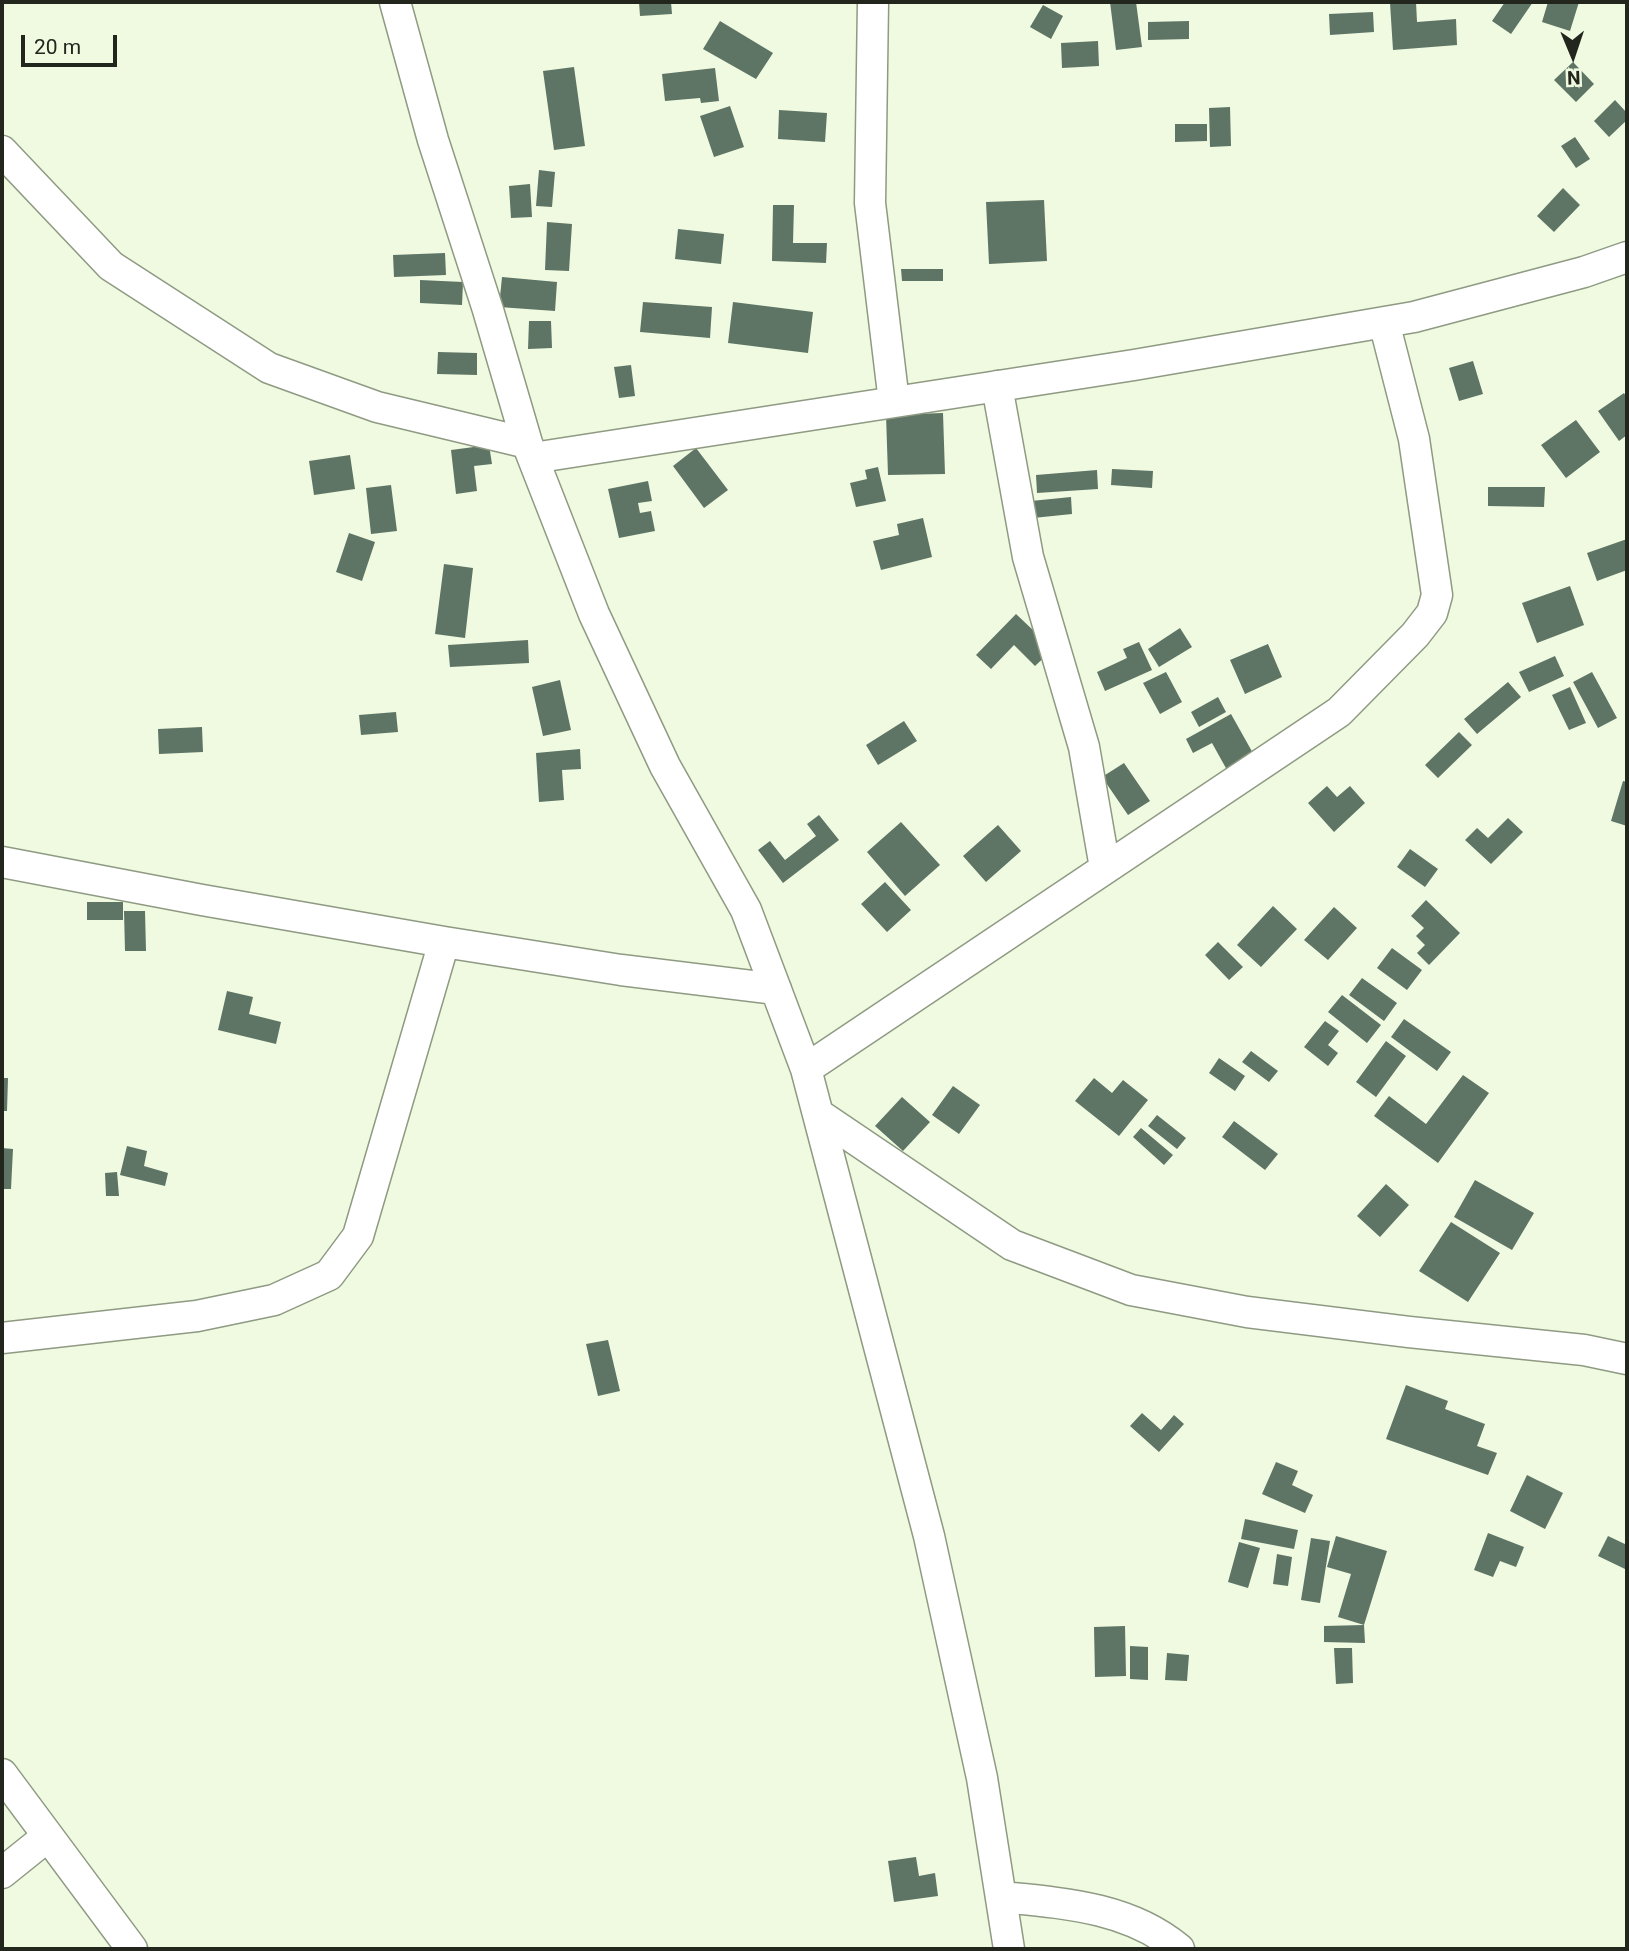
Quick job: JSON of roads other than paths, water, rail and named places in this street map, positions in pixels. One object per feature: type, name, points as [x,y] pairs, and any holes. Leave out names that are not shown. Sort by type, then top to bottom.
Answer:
[{"type":"street","points":[[873,2],[870,203],[894,402]]},
{"type":"street","points":[[398,4],[433,140],[530,451],[594,614],[665,766],[746,910],[806,1069],[929,1535],[982,1778],[1009,1949]]},
{"type":"street","points":[[2,151],[111,265],[269,368],[377,407],[530,451],[894,402],[1413,317],[1558,279],[1627,257]]},
{"type":"street","points":[[806,1069],[1339,712],[1415,635],[1432,613],[1437,594],[1414,439],[1384,322]]},
{"type":"street","points":[[997,386],[1028,557],[1084,747],[1105,868]]},
{"type":"street","points":[[2,862],[444,942],[621,970],[776,989]]},
{"type":"street","points":[[2,1338],[197,1315],[274,1300],[329,1275],[358,1236],[444,942]]},
{"type":"street","points":[[818,1114],[1012,1245],[1130,1290],[1247,1312],[1584,1350],[1627,1359]]},
{"type":"street","points":[[2,1774],[132,1949]]},
{"type":"street","points":[[2,1873],[48,1836]]},
{"type":"street","points":[[1001,1896],[1064,1903],[1114,1913],[1165,1937],[1179,1949]]}]
